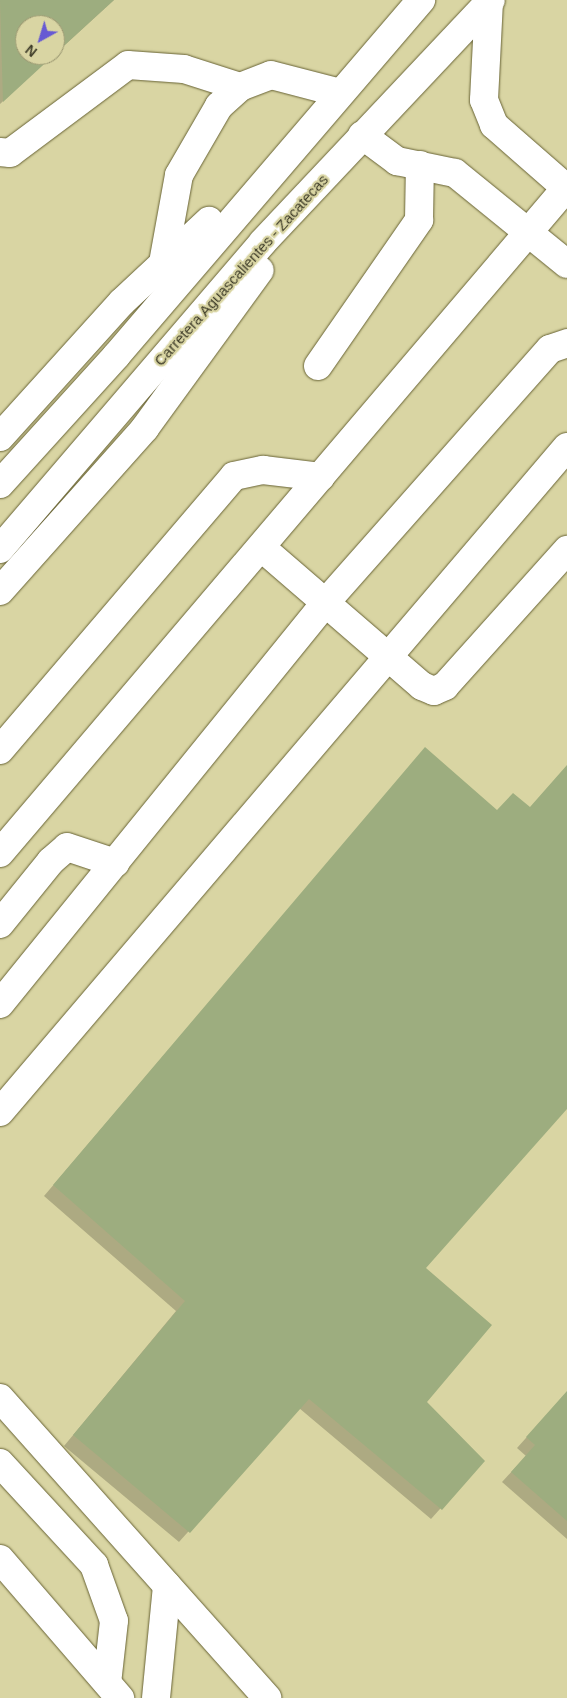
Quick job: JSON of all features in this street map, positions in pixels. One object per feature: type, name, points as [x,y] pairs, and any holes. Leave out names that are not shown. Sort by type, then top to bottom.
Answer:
[{"type":"main road","points":[[0,484],[116,356],[421,0]]},
{"type":"main road","points":[[0,853],[262,548],[526,232],[566,188],[494,125],[484,100],[490,1]]},
{"type":"main road","name":"Carretera Aguascalientes - Zacatecas","points":[[0,549],[313,188],[490,1]]},
{"type":"main road","points":[[0,152],[10,153],[128,65],[184,70],[240,87]]},
{"type":"main road","points":[[163,263],[179,175],[219,106],[240,87],[271,75],[340,94]]},
{"type":"main road","points":[[0,437],[122,302],[318,119]]},
{"type":"main road","points":[[0,592],[145,428],[355,143],[397,161],[455,173],[567,264]]},
{"type":"main road","points":[[318,366],[419,220],[420,165]]},
{"type":"main road","points":[[0,1004],[326,602],[550,349],[567,343]]},
{"type":"main road","points":[[0,1112],[386,654],[567,448]]},
{"type":"main road","points":[[0,750],[234,476],[263,470],[321,477]]},
{"type":"main road","points":[[262,548],[422,686],[434,691],[445,686],[567,550]]},
{"type":"main road","points":[[0,924],[51,860],[67,847],[116,863]]},
{"type":"main road","points":[[0,1398],[267,1698]]},
{"type":"main road","points":[[0,1463],[94,1565],[114,1621],[113,1690]]},
{"type":"main road","points":[[0,1560],[113,1690]]},
{"type":"main road","points":[[156,1698],[167,1586]]},
{"type":"building","points":[[0,0],[114,0],[65,45],[65,15],[15,15],[15,65],[43,65],[3,102]]},
{"type":"building","points":[[425,747],[497,810],[513,793],[530,807],[567,765],[567,1109],[426,1268],[492,1325],[427,1402],[485,1461],[442,1510],[309,1399],[190,1533],[73,1435],[185,1301],[53,1185]]},
{"type":"building","points":[[567,1391],[567,1521],[511,1472],[535,1445],[526,1437]]}]
